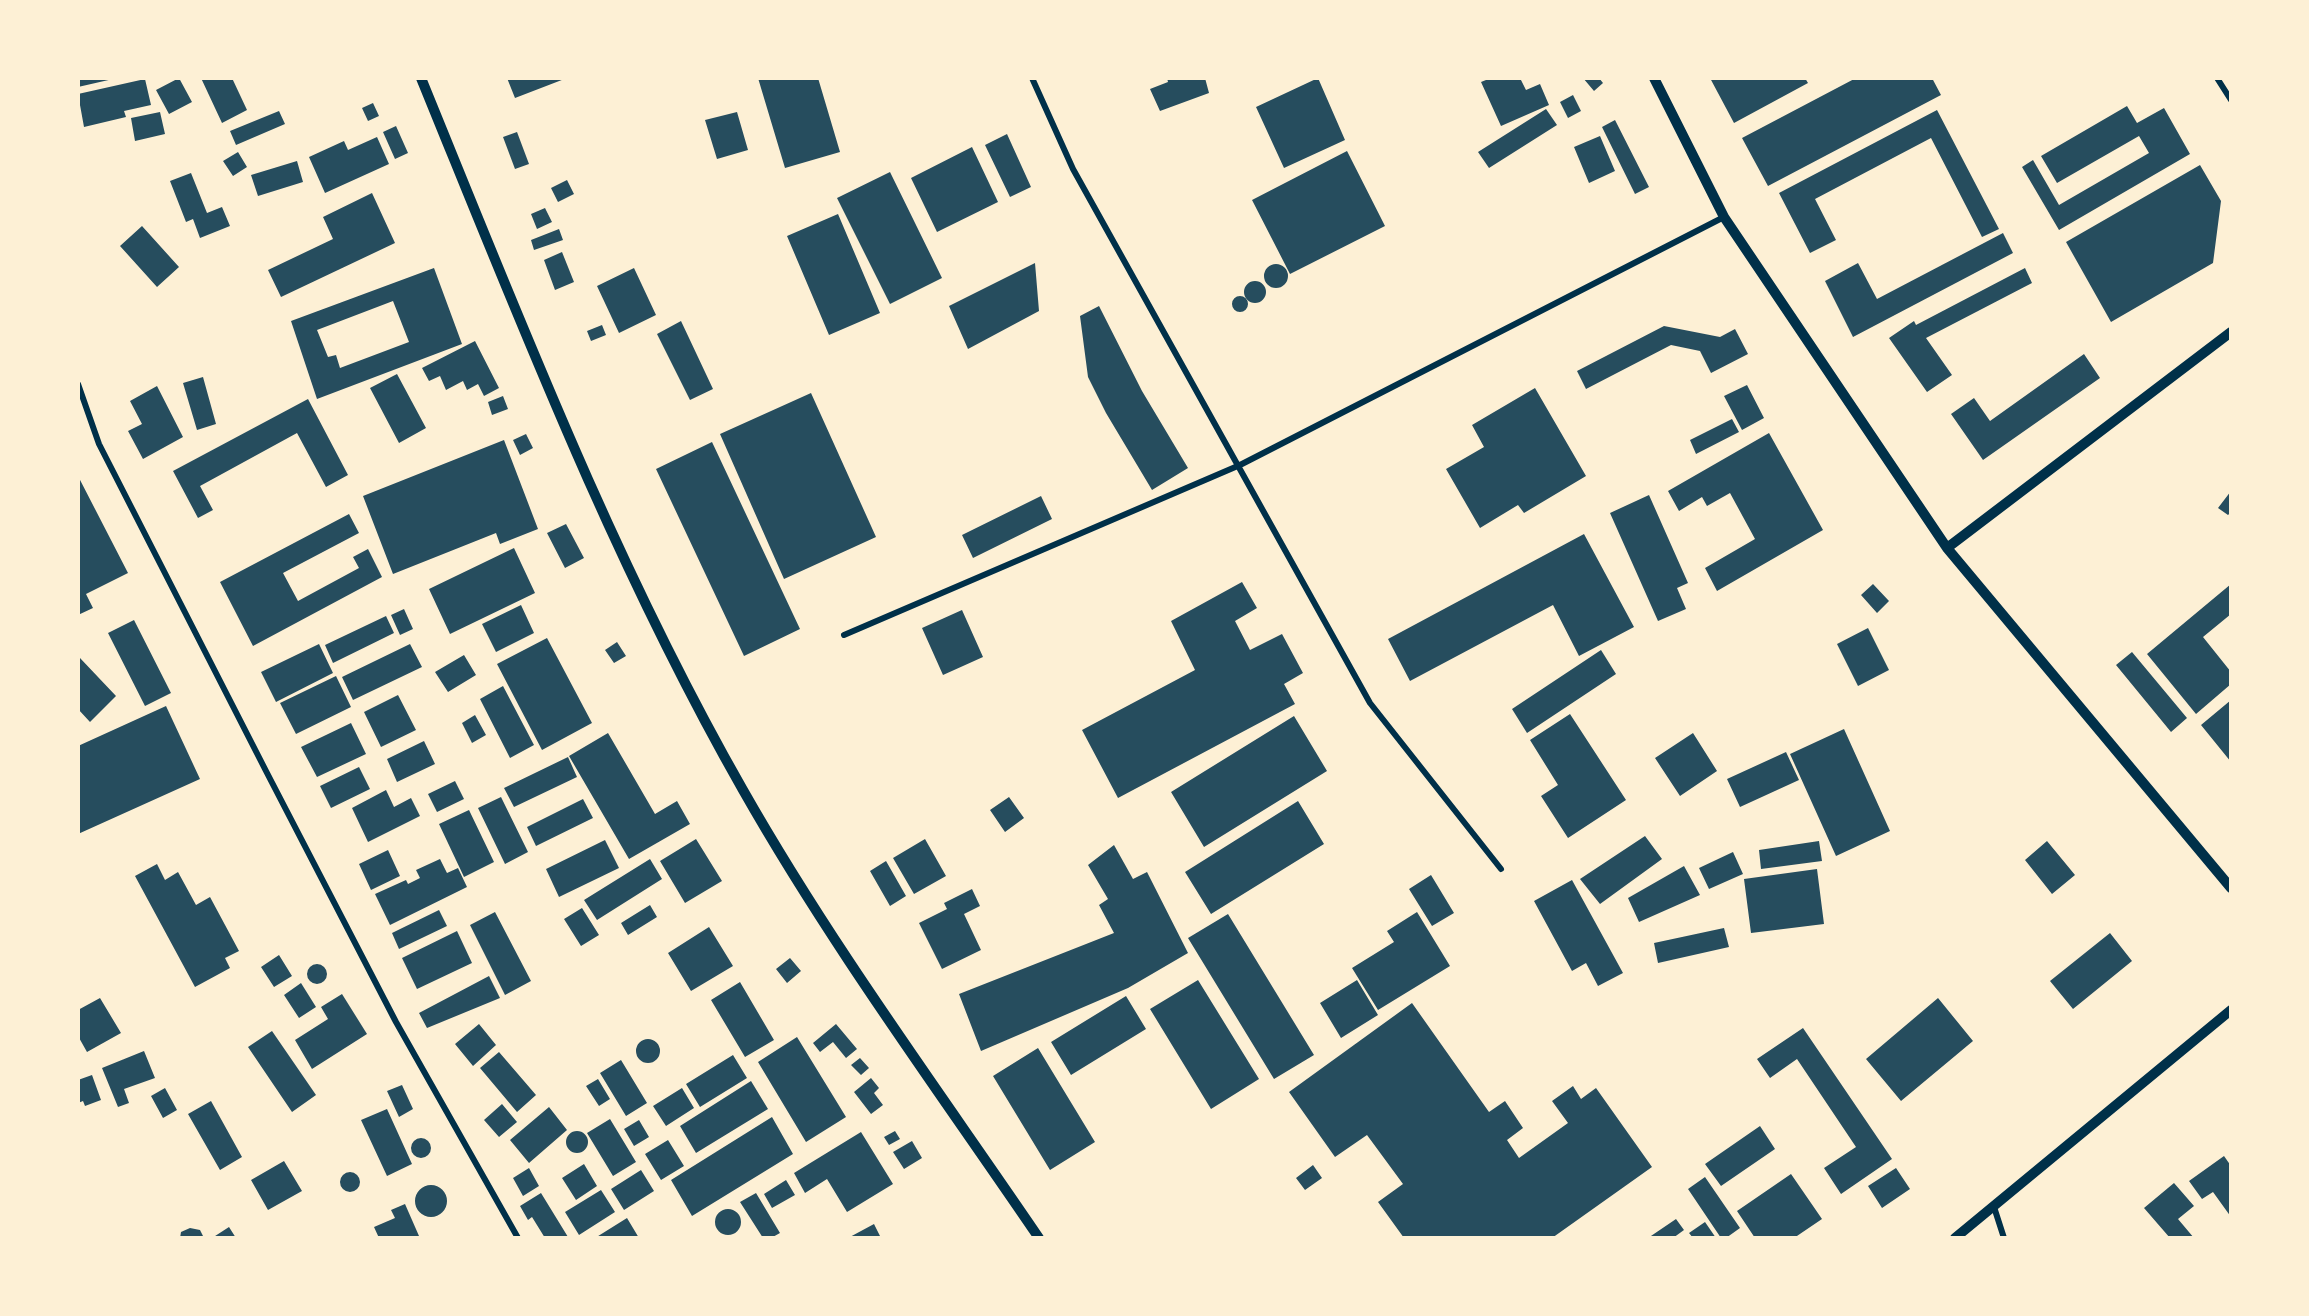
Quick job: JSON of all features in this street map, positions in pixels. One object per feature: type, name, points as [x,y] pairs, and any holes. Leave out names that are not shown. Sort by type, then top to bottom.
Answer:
[{"type":"street","points":[[420,78],[510,296],[644,604],[732,770],[832,933],[1039,1238]]},
{"type":"street","points":[[1032,78],[1073,169],[1240,465],[1301,583],[1370,703],[1502,869]]},
{"type":"street","points":[[1654,78],[1725,217],[1947,548],[2231,888]]},
{"type":"street","points":[[2217,78],[2231,100]]},
{"type":"street","points":[[844,635],[1240,465],[1725,217]]},
{"type":"street","points":[[1947,548],[2231,332]]},
{"type":"street","points":[[78,384],[99,444],[261,760],[396,1022],[518,1238]]},
{"type":"street","points":[[1955,1238],[2231,1010]]},
{"type":"street","points":[[1994,1206],[2004,1238]]},
{"type":"building","points":[[78,78],[113,78],[113,79],[78,87]]},
{"type":"building","points":[[179,78],[192,102],[169,114],[156,90]]},
{"type":"building","points":[[201,78],[232,78],[247,110],[222,123]]},
{"type":"building","points":[[507,78],[567,78],[515,98]]},
{"type":"building","points":[[758,78],[818,78],[840,152],[785,168]]},
{"type":"building","points":[[1167,78],[1205,78],[1209,93],[1160,111],[1150,89],[1168,82]]},
{"type":"building","points":[[1318,78],[1345,140],[1284,168],[1256,107]]},
{"type":"building","points":[[1491,78],[1520,78],[1526,90],[1540,84],[1549,105],[1501,126],[1481,82]]},
{"type":"building","points":[[1583,78],[1599,78],[1603,83],[1594,91]]},
{"type":"building","points":[[1710,78],[1805,78],[1808,83],[1734,123]]},
{"type":"building","points":[[1856,78],[1932,78],[1941,95],[1768,186],[1742,138]]},
{"type":"building","points":[[145,79],[151,105],[124,111],[126,117],[84,127],[78,94]]},
{"type":"building","points":[[1573,95],[1581,111],[1568,118],[1560,102]]},
{"type":"building","points":[[373,103],[379,116],[368,121],[362,108]]},
{"type":"building","points":[[2127,106],[2137,123],[2164,108],[2190,154],[2059,230],[2022,167],[2033,160],[2059,205],[2149,153],[2139,136],[2057,183],[2041,156]]},
{"type":"building","points":[[1546,109],[1557,125],[1489,168],[1478,152]]},
{"type":"building","points":[[1937,110],[1999,229],[1982,237],[1931,138],[1815,199],[1836,240],[1810,253],[1779,193]]},
{"type":"building","points":[[279,111],[285,124],[236,145],[230,131]]},
{"type":"building","points":[[160,112],[165,134],[135,141],[131,118]]},
{"type":"building","points":[[737,112],[748,150],[717,159],[705,120]]},
{"type":"building","points":[[1615,120],[1649,187],[1635,194],[1602,127]]},
{"type":"building","points":[[396,126],[408,153],[395,159],[383,132]]},
{"type":"building","points":[[517,132],[529,164],[515,169],[503,137]]},
{"type":"building","points":[[1007,134],[1031,187],[1010,197],[985,145]]},
{"type":"building","points":[[1600,136],[1615,171],[1589,183],[1574,147]]},
{"type":"building","points":[[377,137],[389,164],[325,193],[309,157],[344,141],[348,150]]},
{"type":"building","points":[[972,147],[998,202],[937,232],[911,178]]},
{"type":"building","points":[[1347,151],[1385,226],[1290,274],[1252,200]]},
{"type":"building","points":[[238,152],[247,167],[233,176],[223,161]]},
{"type":"building","points":[[297,161],[303,182],[258,196],[251,175]]},
{"type":"building","points":[[2200,165],[2221,201],[2213,263],[2111,322],[2066,242]]},
{"type":"building","points":[[890,172],[942,278],[890,304],[837,198]]},
{"type":"building","points":[[191,173],[207,213],[222,207],[230,226],[200,238],[193,219],[186,222],[170,181]]},
{"type":"building","points":[[567,180],[574,194],[558,202],[551,188]]},
{"type":"building","points":[[372,193],[395,243],[281,297],[268,270],[333,239],[323,217]]},
{"type":"building","points":[[545,208],[552,222],[537,229],[531,214]]},
{"type":"building","points":[[838,214],[880,313],[829,335],[787,236]]},
{"type":"building","points":[[142,226],[179,267],[157,287],[120,246]]},
{"type":"building","points":[[559,229],[563,240],[534,250],[531,240]]},
{"type":"building","points":[[2003,233],[2013,253],[1853,337],[1825,281],[1858,263],[1877,299]]},
{"type":"building","points":[[562,252],[574,282],[555,290],[544,260]]},
{"type":"building","points":[[1035,263],[1039,311],[968,349],[949,306]]},
{"type":"building","points":[[1276,264],[1285,267],[1288,276],[1285,285],[1276,288],[1267,285],[1264,276],[1267,267]]},
{"type":"building","points":[[434,268],[462,344],[317,399],[291,321]],"holes":[[[393,301],[409,342],[340,368],[336,355],[328,357],[317,330]]]},
{"type":"building","points":[[634,268],[656,315],[619,333],[597,286]]},
{"type":"building","points":[[2025,268],[2032,283],[1926,338],[1952,375],[1927,392],[1889,338],[1914,321],[1916,325]]},
{"type":"building","points":[[1255,281],[1263,284],[1266,292],[1263,300],[1255,303],[1247,300],[1244,292],[1247,284]]},
{"type":"building","points":[[1240,296],[1248,304],[1240,312],[1232,304]]},
{"type":"building","points":[[1099,306],[1142,391],[1188,468],[1152,490],[1106,413],[1088,377],[1080,316]]},
{"type":"building","points":[[681,321],[713,389],[690,400],[657,334]]},
{"type":"building","points":[[602,325],[606,335],[591,341],[587,331]]},
{"type":"building","points":[[1664,326],[1720,337],[1735,329],[1748,354],[1711,373],[1700,351],[1671,345],[1586,389],[1577,371]]},
{"type":"building","points":[[475,341],[499,388],[484,396],[478,384],[467,390],[463,381],[446,390],[440,376],[429,381],[422,368]]},
{"type":"building","points":[[2084,354],[2100,378],[1983,460],[1951,414],[1974,398],[1990,421]]},
{"type":"building","points":[[397,374],[426,428],[399,443],[370,388]]},
{"type":"building","points":[[203,377],[216,424],[197,430],[183,383]]},
{"type":"building","points":[[1747,385],[1764,418],[1742,430],[1724,396]]},
{"type":"building","points":[[157,386],[183,437],[143,459],[128,431],[142,424],[130,401]]},
{"type":"building","points":[[1535,388],[1586,476],[1524,513],[1518,505],[1480,528],[1446,469],[1484,447],[1472,425]]},
{"type":"building","points":[[811,393],[876,537],[784,579],[720,434]]},
{"type":"building","points":[[503,396],[508,409],[492,415],[488,402]]},
{"type":"building","points":[[308,399],[348,475],[326,487],[297,433],[200,486],[213,510],[198,518],[173,471]]},
{"type":"building","points":[[1732,419],[1739,432],[1696,454],[1690,440]]},
{"type":"building","points":[[1769,433],[1823,530],[1717,591],[1705,568],[1755,539],[1730,493],[1707,506],[1702,497],[1679,511],[1668,491]]},
{"type":"building","points":[[526,434],[533,448],[520,455],[513,440]]},
{"type":"building","points":[[504,440],[538,529],[500,544],[496,533],[393,574],[363,496]]},
{"type":"building","points":[[712,442],[800,629],[744,656],[656,469]]},
{"type":"building","points":[[78,476],[128,573],[86,594],[93,608],[78,615]]},
{"type":"building","points":[[2231,491],[2231,512],[2228,515],[2218,508]]},
{"type":"building","points":[[1649,495],[1688,583],[1677,588],[1686,609],[1658,621],[1610,513]]},
{"type":"building","points":[[1041,496],[1052,519],[973,558],[962,535]]},
{"type":"building","points":[[349,514],[359,533],[283,573],[298,601],[359,568],[353,557],[368,549],[382,577],[253,646],[220,582]]},
{"type":"building","points":[[566,524],[584,558],[565,568],[547,533]]},
{"type":"building","points":[[1584,534],[1634,627],[1579,656],[1553,605],[1410,681],[1388,639]]},
{"type":"building","points":[[514,548],[535,593],[450,634],[429,589]]},
{"type":"building","points":[[1242,582],[1257,608],[1235,621],[1250,650],[1282,634],[1303,673],[1284,684],[1295,704],[1118,798],[1082,730],[1195,670],[1171,621]]},
{"type":"building","points":[[1873,584],[1889,601],[1877,613],[1861,595]]},
{"type":"building","points":[[2231,584],[2231,614],[2203,637],[2231,672],[2231,684],[2196,714],[2147,654]]},
{"type":"building","points":[[521,605],[534,633],[496,652],[482,624]]},
{"type":"building","points":[[404,609],[413,629],[400,635],[391,615]]},
{"type":"building","points":[[962,610],[983,657],[943,675],[922,628]]},
{"type":"building","points":[[386,616],[394,633],[333,663],[325,645]]},
{"type":"building","points":[[134,620],[171,693],[145,706],[108,633]]},
{"type":"building","points":[[1868,628],[1889,670],[1858,686],[1837,644]]},
{"type":"building","points":[[547,638],[592,723],[542,750],[497,664]]},
{"type":"building","points":[[617,642],[626,656],[614,663],[605,650]]},
{"type":"building","points":[[319,644],[333,673],[276,702],[261,672]]},
{"type":"building","points":[[410,644],[422,667],[353,700],[342,677]]},
{"type":"building","points":[[1601,650],[1616,674],[1527,733],[1512,709]]},
{"type":"building","points":[[2132,652],[2187,718],[2171,732],[2116,665]]},
{"type":"building","points":[[464,655],[476,675],[448,692],[435,672]]},
{"type":"building","points":[[80,658],[116,696],[90,722],[78,709],[78,660]]},
{"type":"building","points":[[336,676],[351,707],[296,734],[280,703]]},
{"type":"building","points":[[503,686],[534,745],[510,758],[480,699]]},
{"type":"building","points":[[398,695],[416,730],[381,747],[364,712]]},
{"type":"building","points":[[2231,700],[2231,762],[2201,725]]},
{"type":"building","points":[[166,706],[200,779],[78,834],[78,746]]},
{"type":"building","points":[[1570,714],[1626,800],[1568,838],[1541,796],[1558,785],[1530,740]]},
{"type":"building","points":[[475,715],[486,735],[472,743],[462,723]]},
{"type":"building","points":[[1294,716],[1327,771],[1204,847],[1171,792]]},
{"type":"building","points":[[351,723],[366,754],[317,777],[301,747]]},
{"type":"building","points":[[1844,729],[1890,831],[1836,856],[1790,754]]},
{"type":"building","points":[[608,733],[655,814],[677,801],[690,824],[629,859],[569,756]]},
{"type":"building","points":[[1693,733],[1717,771],[1680,796],[1655,758]]},
{"type":"building","points":[[424,741],[435,764],[397,782],[387,759]]},
{"type":"building","points":[[1786,752],[1799,780],[1740,807],[1727,779]]},
{"type":"building","points":[[568,757],[577,777],[514,807],[504,788]]},
{"type":"building","points":[[359,767],[370,789],[331,808],[320,786]]},
{"type":"building","points":[[455,781],[464,799],[437,812],[428,794]]},
{"type":"building","points":[[386,790],[394,807],[411,798],[420,816],[368,842],[352,808]]},
{"type":"building","points":[[501,797],[528,852],[505,864],[478,808]]},
{"type":"building","points":[[1009,797],[1024,818],[1005,832],[990,810]]},
{"type":"building","points":[[583,799],[593,818],[536,846],[527,827]]},
{"type":"building","points":[[1298,801],[1324,844],[1211,914],[1185,872]]},
{"type":"building","points":[[469,810],[494,862],[464,877],[439,824]]},
{"type":"building","points":[[1645,836],[1662,859],[1600,904],[1580,879]]},
{"type":"building","points":[[696,839],[722,881],[685,903],[660,861]]},
{"type":"building","points":[[925,839],[946,876],[914,894],[893,858]]},
{"type":"building","points":[[605,840],[619,868],[559,897],[546,869]]},
{"type":"building","points":[[1819,841],[1822,861],[1761,869],[1759,850]]},
{"type":"building","points":[[2047,841],[2075,875],[2052,894],[2025,860]]},
{"type":"building","points":[[1114,845],[1133,879],[1147,872],[1188,953],[1128,988],[981,1051],[959,994],[1114,933],[1099,905],[1108,899],[1088,865]]},
{"type":"building","points":[[388,850],[400,876],[371,890],[359,864]]},
{"type":"building","points":[[1733,852],[1743,874],[1709,889],[1699,868]]},
{"type":"building","points":[[440,859],[447,873],[458,868],[467,887],[390,925],[375,894],[406,880],[408,884],[420,878],[416,870]]},
{"type":"building","points":[[650,859],[662,879],[597,920],[584,900]]},
{"type":"building","points":[[886,861],[906,896],[890,906],[870,871]]},
{"type":"building","points":[[157,864],[165,880],[178,872],[196,905],[210,897],[239,951],[225,958],[230,968],[195,987],[135,876]]},
{"type":"building","points":[[1684,866],[1700,895],[1639,922],[1628,898]]},
{"type":"building","points":[[1817,869],[1824,924],[1751,933],[1744,879]]},
{"type":"building","points":[[1431,875],[1454,913],[1432,926],[1409,889]]},
{"type":"building","points":[[1572,880],[1623,973],[1598,986],[1586,963],[1572,971],[1534,901]]},
{"type":"building","points":[[972,889],[980,906],[964,914],[981,950],[942,969],[919,923],[947,909],[944,903]]},
{"type":"building","points":[[650,905],[657,917],[628,935],[621,923]]},
{"type":"building","points":[[582,908],[599,935],[581,946],[564,919]]},
{"type":"building","points":[[439,910],[447,926],[399,949],[392,933]]},
{"type":"building","points":[[495,912],[531,981],[505,995],[470,925]]},
{"type":"building","points":[[1417,912],[1450,966],[1378,1010],[1352,968],[1394,942],[1387,931]]},
{"type":"building","points":[[1228,914],[1314,1055],[1274,1079],[1188,938]]},
{"type":"building","points":[[709,927],[733,966],[691,991],[668,953]]},
{"type":"building","points":[[1724,928],[1729,947],[1658,963],[1654,943]]},
{"type":"building","points":[[457,931],[472,963],[417,989],[402,958]]},
{"type":"building","points":[[2110,933],[2132,961],[2073,1009],[2050,981]]},
{"type":"building","points":[[279,955],[292,976],[274,987],[261,967]]},
{"type":"building","points":[[790,958],[801,971],[787,983],[776,969]]},
{"type":"building","points":[[317,964],[324,967],[327,974],[324,981],[317,984],[310,981],[307,974],[310,967]]},
{"type":"building","points":[[489,976],[500,998],[427,1028],[419,1013]]},
{"type":"building","points":[[1198,980],[1259,1079],[1211,1109],[1150,1009]]},
{"type":"building","points":[[1357,980],[1378,1015],[1341,1038],[1320,1003]]},
{"type":"building","points":[[740,982],[774,1040],[745,1057],[711,1000]]},
{"type":"building","points":[[301,983],[316,1007],[299,1018],[284,995]]},
{"type":"building","points":[[342,994],[367,1034],[312,1069],[295,1040],[328,1019],[321,1007]]},
{"type":"building","points":[[1126,996],[1146,1029],[1071,1075],[1051,1042]]},
{"type":"building","points":[[100,998],[121,1033],[87,1052],[78,1036],[78,1010]]},
{"type":"building","points":[[1938,998],[1973,1041],[1901,1101],[1866,1059]]},
{"type":"building","points":[[1412,1003],[1489,1112],[1505,1101],[1523,1128],[1507,1140],[1519,1158],[1568,1123],[1552,1101],[1573,1086],[1581,1099],[1596,1088],[1652,1167],[1552,1238],[1404,1238],[1378,1202],[1403,1184],[1367,1135],[1335,1157],[1289,1092]]},
{"type":"building","points":[[479,1024],[496,1045],[473,1066],[455,1044]]},
{"type":"building","points":[[836,1024],[857,1049],[846,1058],[833,1042],[820,1052],[813,1043]]},
{"type":"building","points":[[1803,1028],[1892,1159],[1841,1194],[1824,1168],[1856,1147],[1797,1059],[1770,1078],[1757,1059]]},
{"type":"building","points":[[272,1031],[316,1095],[292,1112],[248,1047]]},
{"type":"building","points":[[797,1037],[846,1117],[806,1142],[758,1062]]},
{"type":"building","points":[[643,1039],[653,1039],[660,1046],[660,1056],[653,1063],[643,1063],[636,1056],[636,1046]]},
{"type":"building","points":[[1038,1048],[1095,1142],[1050,1170],[993,1076]]},
{"type":"building","points":[[144,1051],[155,1078],[124,1089],[129,1103],[118,1107],[102,1068]]},
{"type":"building","points":[[499,1052],[536,1095],[517,1112],[480,1068]]},
{"type":"building","points":[[733,1055],[747,1078],[700,1107],[686,1084]]},
{"type":"building","points":[[860,1058],[869,1068],[861,1075],[851,1065]]},
{"type":"building","points":[[621,1060],[647,1103],[626,1116],[600,1073]]},
{"type":"building","points":[[92,1075],[101,1100],[85,1106],[83,1101],[78,1103],[78,1080]]},
{"type":"building","points":[[871,1078],[879,1088],[874,1093],[883,1105],[871,1114],[854,1092]]},
{"type":"building","points":[[598,1079],[610,1099],[599,1106],[586,1086]]},
{"type":"building","points":[[751,1081],[768,1109],[696,1153],[680,1126]]},
{"type":"building","points":[[402,1085],[413,1109],[399,1117],[387,1091]]},
{"type":"building","points":[[165,1088],[177,1110],[163,1118],[151,1096]]},
{"type":"building","points":[[682,1088],[694,1108],[666,1126],[653,1106]]},
{"type":"building","points":[[211,1101],[242,1157],[220,1170],[188,1114]]},
{"type":"building","points":[[502,1104],[517,1122],[499,1137],[484,1120]]},
{"type":"building","points":[[549,1107],[567,1130],[529,1163],[510,1140]]},
{"type":"building","points":[[387,1109],[412,1164],[387,1176],[361,1120]]},
{"type":"building","points":[[772,1117],[793,1154],[692,1216],[671,1180]]},
{"type":"building","points":[[610,1119],[636,1162],[613,1176],[587,1133]]},
{"type":"building","points":[[639,1120],[649,1137],[634,1146],[624,1129]]},
{"type":"building","points":[[1760,1126],[1775,1149],[1721,1186],[1705,1164]]},
{"type":"building","points":[[577,1131],[585,1134],[588,1142],[585,1150],[577,1153],[569,1150],[566,1142],[569,1134]]},
{"type":"building","points":[[895,1131],[900,1139],[889,1145],[884,1137]]},
{"type":"building","points":[[861,1132],[893,1184],[847,1212],[827,1179],[805,1193],[794,1173]]},
{"type":"building","points":[[421,1138],[428,1141],[431,1148],[428,1155],[421,1158],[414,1155],[411,1148],[414,1141]]},
{"type":"building","points":[[668,1140],[684,1166],[661,1180],[645,1154]]},
{"type":"building","points":[[912,1141],[922,1158],[904,1169],[893,1152]]},
{"type":"building","points":[[2224,1156],[2231,1166],[2231,1217],[2213,1192],[2202,1199],[2189,1181]]},
{"type":"building","points":[[284,1161],[302,1191],[268,1210],[251,1180]]},
{"type":"building","points":[[584,1164],[597,1186],[576,1200],[562,1178]]},
{"type":"building","points":[[1313,1165],[1322,1178],[1305,1190],[1296,1178]]},
{"type":"building","points":[[529,1168],[539,1186],[523,1196],[513,1178]]},
{"type":"building","points":[[1896,1168],[1910,1189],[1882,1208],[1868,1186]]},
{"type":"building","points":[[641,1170],[654,1191],[624,1210],[611,1189]]},
{"type":"building","points":[[350,1172],[357,1175],[360,1182],[357,1189],[350,1192],[343,1189],[340,1182],[343,1175]]},
{"type":"building","points":[[1791,1174],[1822,1219],[1794,1238],[1755,1238],[1737,1211]]},
{"type":"building","points":[[1705,1177],[1740,1228],[1726,1238],[1721,1238],[1688,1189]]},
{"type":"building","points":[[786,1180],[795,1195],[772,1208],[764,1194]]},
{"type":"building","points":[[2174,1183],[2194,1206],[2178,1219],[2194,1238],[2170,1238],[2144,1208]]},
{"type":"building","points":[[431,1185],[442,1190],[447,1201],[442,1212],[431,1217],[420,1212],[415,1201],[420,1190]]},
{"type":"building","points":[[601,1190],[615,1212],[579,1235],[565,1212]]},
{"type":"building","points":[[541,1193],[568,1237],[545,1238],[532,1217],[528,1220],[520,1206]]},
{"type":"building","points":[[756,1193],[780,1233],[771,1238],[763,1238],[740,1202]]},
{"type":"building","points":[[405,1204],[419,1236],[379,1238],[374,1227],[395,1218],[391,1210]]},
{"type":"building","points":[[728,1209],[737,1213],[741,1222],[737,1231],[728,1235],[719,1231],[715,1222],[719,1213]]},
{"type":"building","points":[[627,1218],[639,1238],[595,1238]]},
{"type":"building","points":[[1676,1219],[1684,1230],[1673,1238],[1648,1238]]},
{"type":"building","points":[[1705,1222],[1716,1238],[1693,1238],[1689,1233]]},
{"type":"building","points":[[874,1224],[881,1238],[848,1238]]},
{"type":"building","points":[[229,1227],[236,1238],[212,1238]]},
{"type":"building","points":[[190,1228],[200,1230],[204,1238],[180,1238],[181,1232]]}]
